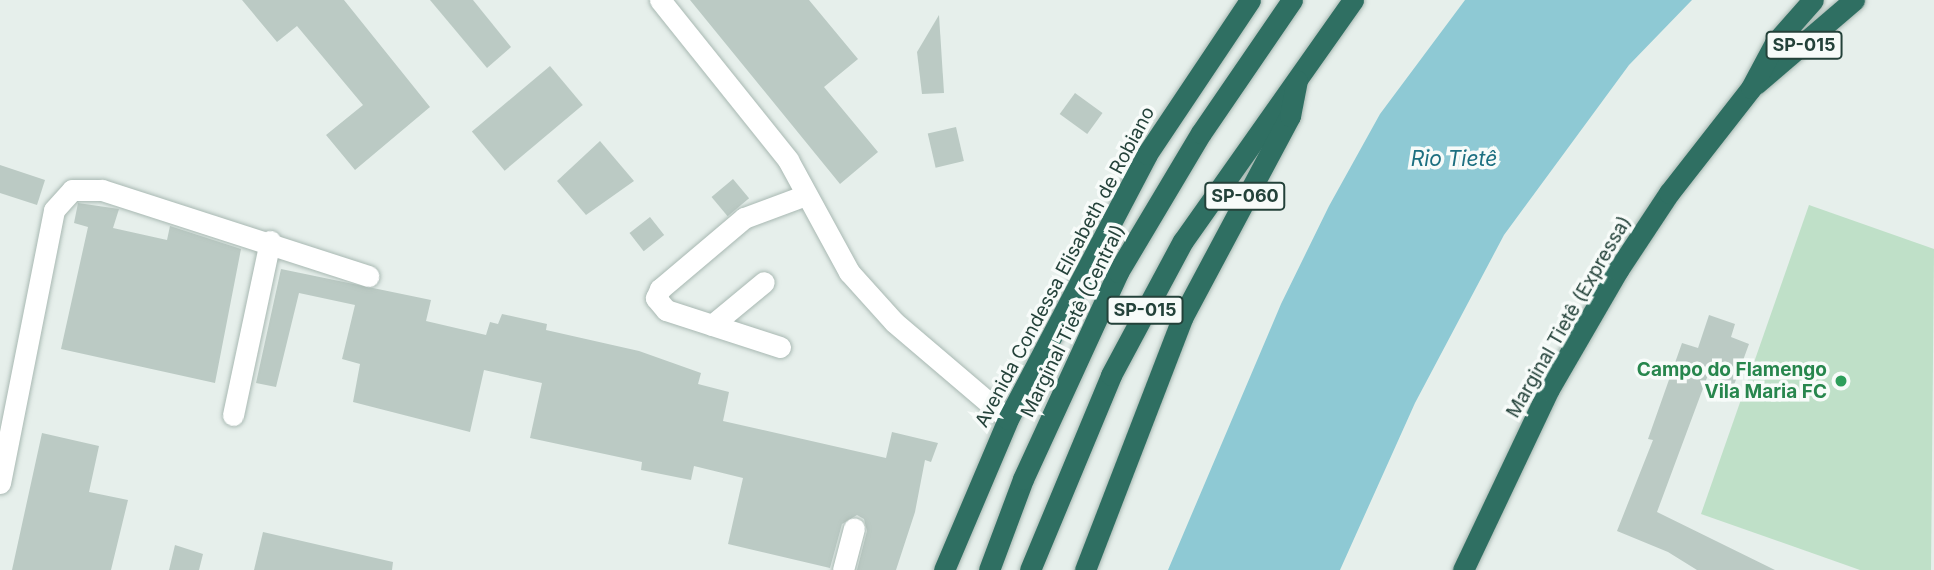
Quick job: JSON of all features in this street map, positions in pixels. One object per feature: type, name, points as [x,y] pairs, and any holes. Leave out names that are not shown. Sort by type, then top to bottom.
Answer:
[{"type":"highway","name":"Avenida Condessa Elisabeth de Robiano","points":[[944,570],[1008,419],[1147,154],[1250,0]]},
{"type":"highway","name":"Marginal Tietê (Central)","points":[[989,570],[1023,479],[1118,272],[1201,133],[1292,0]]},
{"type":"highway","name":"SP-015","points":[[1030,570],[1111,375],[1176,253],[1299,72],[1353,0]]},
{"type":"highway","name":"Marginal Tietê (Expressa)","points":[[1463,570],[1549,389],[1618,270],[1669,193],[1751,88],[1775,43],[1813,0]]},
{"type":"highway","name":"SP-015","points":[[1751,88],[1854,0]]},
{"type":"highway","name":"SP-060","points":[[1085,570],[1182,318],[1290,116],[1299,72]]},
{"type":"lane","points":[[660,0],[760,120],[849,272],[894,322],[1008,419]]},
{"type":"lane","points":[[0,483],[54,210],[72,190],[102,190],[271,241],[368,276]]},
{"type":"lane","points":[[780,347],[666,310],[656,298],[660,289],[744,218],[806,195]]},
{"type":"lane","points":[[233,415],[271,241]]},
{"type":"lane","points":[[712,325],[764,282]]},
{"type":"lane","points":[[843,570],[854,528]]},
{"type":"green space","name":"Campo do Flamengo Vila Maria FC","points":[[1809,205],[1934,249],[1931,570],[1860,570],[1701,514]]},
{"type":"water","name":"Rio Tietê","points":[[1465,0],[1692,0],[1629,65],[1504,235],[1415,403],[1340,570],[1168,570],[1281,304],[1329,206],[1380,114]]},
{"type":"building","points":[[242,0],[344,0],[430,107],[355,170],[326,135],[363,105],[297,26],[277,42]]},
{"type":"building","points":[[430,0],[473,0],[511,47],[487,68]]},
{"type":"building","points":[[690,0],[809,0],[858,59],[824,87],[878,152],[840,184]]},
{"type":"building","points":[[939,15],[944,93],[922,94],[917,52]]},
{"type":"building","points":[[550,66],[583,105],[505,171],[472,132]]},
{"type":"building","points":[[1075,93],[1103,113],[1087,134],[1060,114]]},
{"type":"building","points":[[956,127],[964,161],[936,168],[928,134]]},
{"type":"building","points":[[600,141],[634,181],[586,215],[557,181]]},
{"type":"building","points":[[0,165],[45,180],[37,205],[0,193]]},
{"type":"building","points":[[733,179],[749,198],[728,216],[712,197]]},
{"type":"building","points":[[78,203],[119,209],[113,228],[167,240],[170,226],[241,249],[215,383],[61,349],[88,227],[74,223]]},
{"type":"building","points":[[650,217],[664,235],[644,251],[630,233]]},
{"type":"building","points":[[281,269],[431,300],[426,321],[486,335],[490,322],[498,324],[502,314],[547,324],[546,330],[639,351],[701,373],[698,384],[729,392],[723,421],[886,458],[892,432],[938,443],[931,462],[925,460],[915,512],[896,570],[857,570],[867,531],[864,519],[857,515],[842,524],[830,568],[728,544],[743,478],[694,466],[691,480],[641,470],[642,462],[530,438],[542,383],[484,370],[470,432],[353,402],[360,364],[342,359],[355,305],[299,293],[276,387],[256,383]]},
{"type":"building","points":[[1709,315],[1735,324],[1731,337],[1749,344],[1734,385],[1708,375],[1657,512],[1775,570],[1697,570],[1668,552],[1617,531],[1653,440],[1648,439],[1682,343],[1698,348]]},
{"type":"building","points":[[42,433],[99,446],[89,492],[128,500],[111,570],[12,570]]},
{"type":"building","points":[[263,532],[393,562],[392,570],[254,570]]},
{"type":"building","points":[[175,545],[203,554],[199,570],[169,570]]},
{"type":"place","name":"Campo do Flamengo Vila Maria FC","points":[[1841,381]]}]
